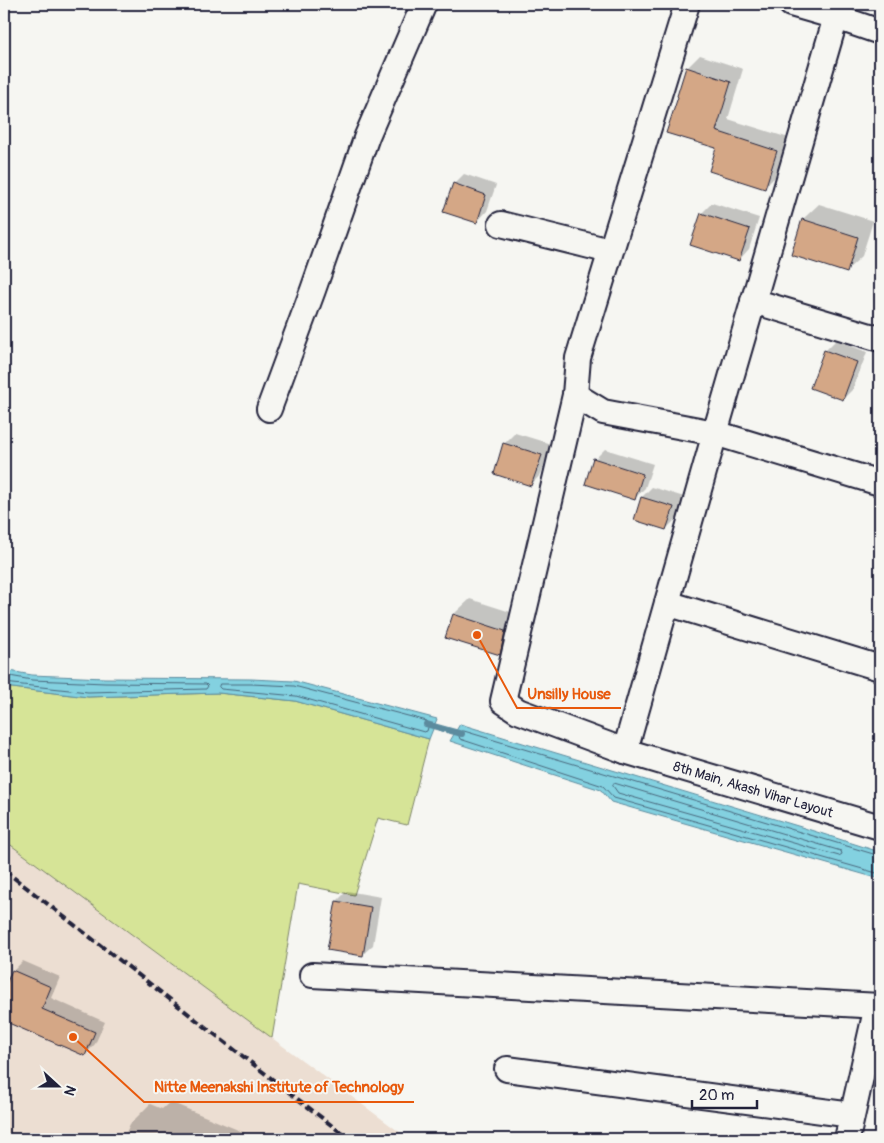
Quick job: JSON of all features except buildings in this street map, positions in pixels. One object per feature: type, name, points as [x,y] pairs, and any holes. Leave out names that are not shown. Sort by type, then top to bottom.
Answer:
[{"type":"street","points":[[269,409],[367,136],[424,4]]},
{"type":"street","points":[[687,4],[578,358],[575,395],[603,412],[715,432],[880,483]]},
{"type":"street","points":[[791,4],[838,10],[880,32]]},
{"type":"street","points":[[625,752],[715,432],[838,10]]},
{"type":"street","points":[[501,224],[610,251]]},
{"type":"street","points":[[753,302],[880,339]]},
{"type":"street","name":"8th Main, Akash Vihar Layout","points":[[575,395],[503,701],[518,711],[625,752],[880,827]]},
{"type":"street","points":[[667,603],[880,668]]},
{"type":"street","points":[[312,975],[879,1006],[847,1139]]},
{"type":"street","points":[[507,1069],[852,1115]]},
{"type":"shaded area","points":[[4,840],[272,1038],[409,1139],[4,1139]]},
{"type":"green space","points":[[4,687],[88,697],[218,693],[295,701],[429,739],[407,825],[378,818],[354,895],[298,884],[272,1038],[4,840]]},
{"type":"water","points":[[4,670],[32,675],[105,678],[294,681],[437,719],[429,739],[295,701],[218,693],[88,697],[4,687]]},
{"type":"water","points":[[460,724],[880,852],[880,879],[611,802],[601,790],[450,741]]},
{"type":"waterway","points":[[426,724],[462,734]]},
{"type":"railway","points":[[4,870],[349,1139]]},
{"type":"place","name":"Unsilly House","points":[[477,635]]},
{"type":"place","name":"Nitte Meenakshi Institute of Technology","points":[[73,1037]]}]
